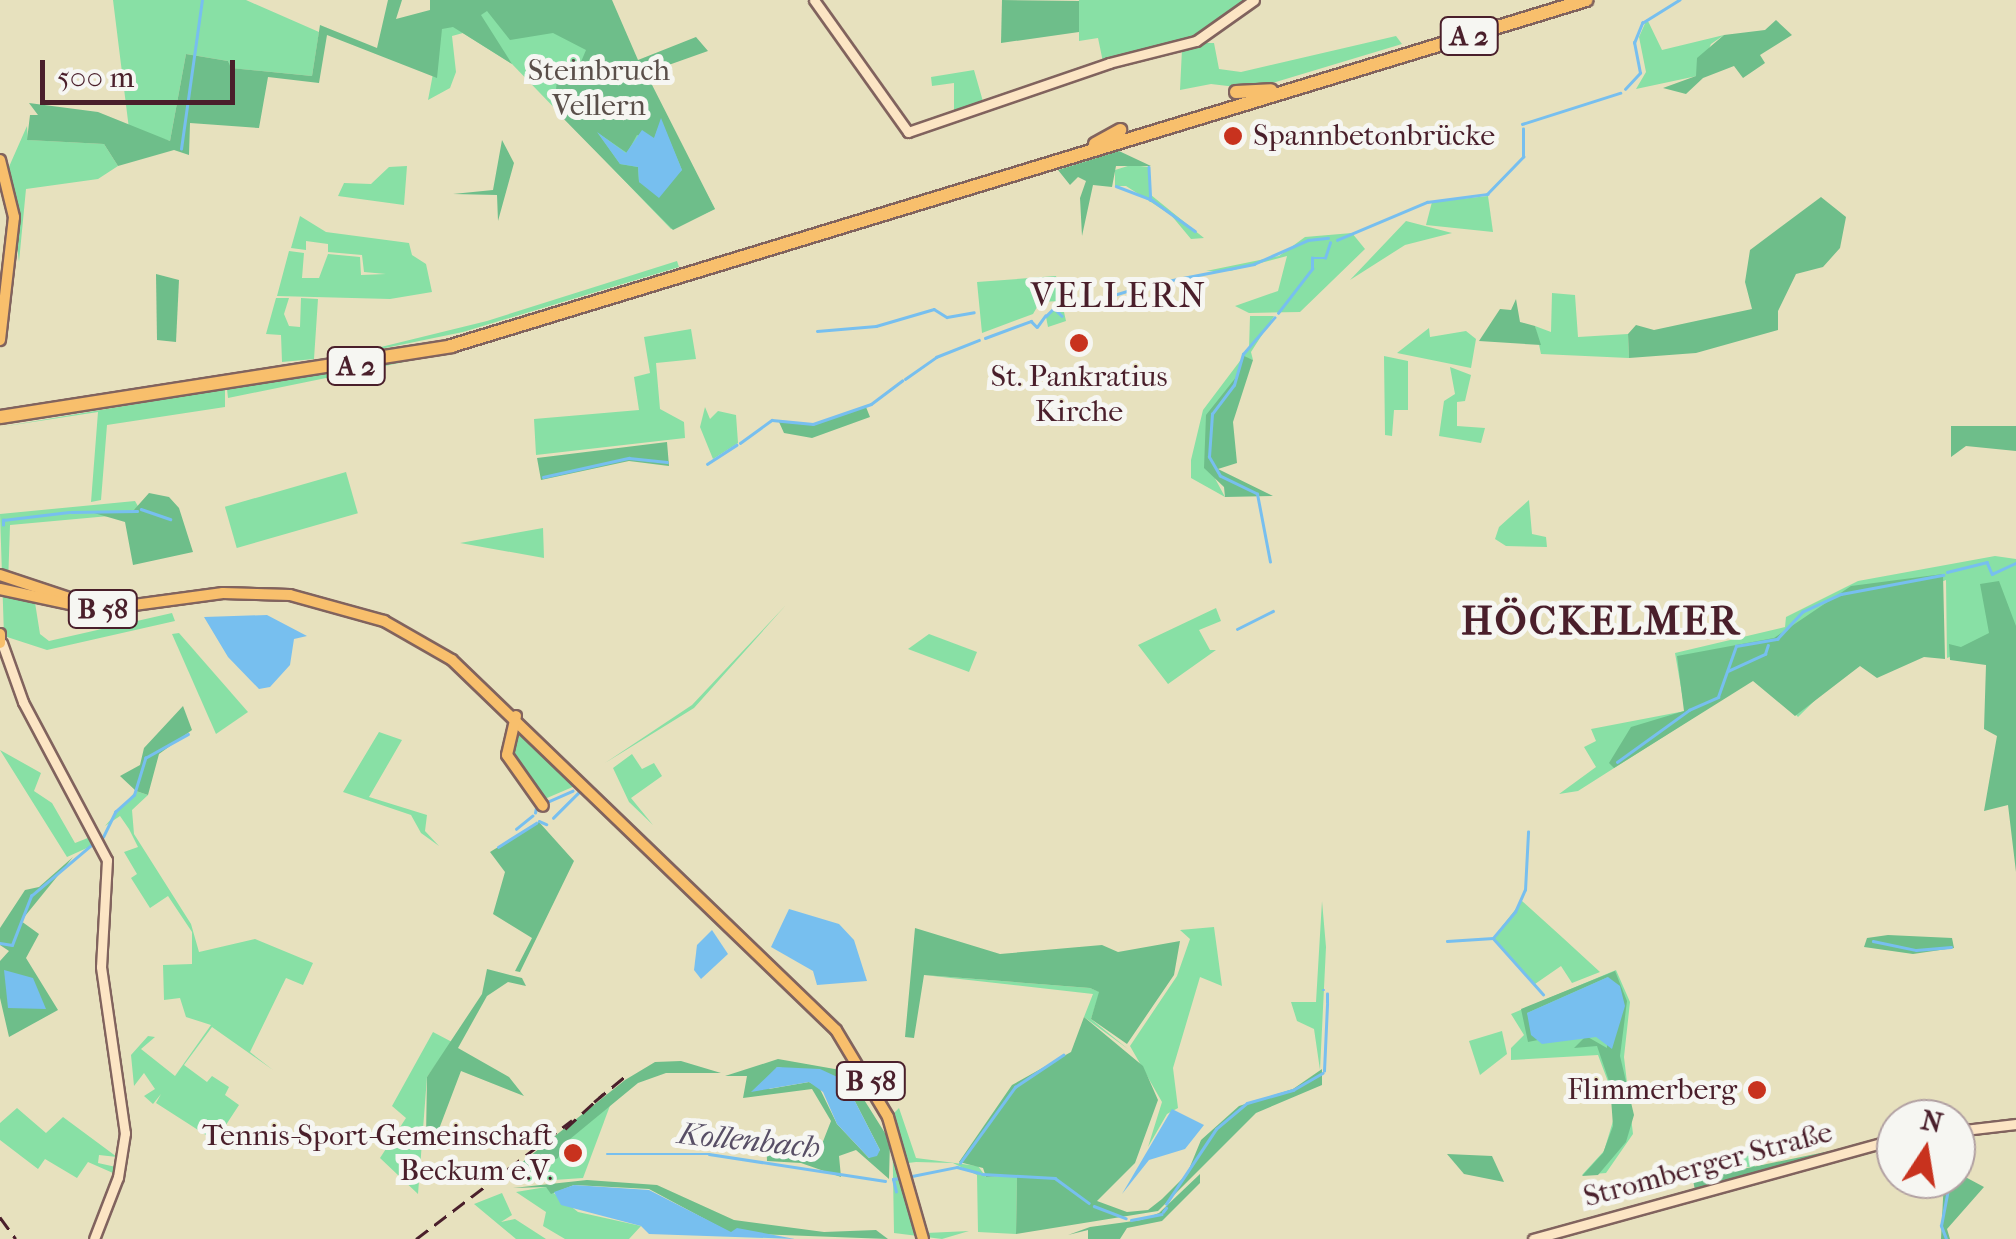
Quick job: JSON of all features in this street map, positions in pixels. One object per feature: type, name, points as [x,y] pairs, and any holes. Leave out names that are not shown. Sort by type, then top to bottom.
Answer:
[{"type":"highway","name":"A 2","points":[[0,414],[402,357],[1565,0]]},
{"type":"highway","name":"A 2","points":[[1093,147],[1586,0]]},
{"type":"highway","points":[[1236,92],[1271,90]]},
{"type":"highway","points":[[1260,107],[1290,90]]},
{"type":"highway","points":[[1093,147],[1120,130]]},
{"type":"highway","points":[[1093,147],[1114,148]]},
{"type":"main road","points":[[814,0],[902,130],[912,132],[1082,74],[1180,47],[1223,28],[1254,0]]},
{"type":"main road","points":[[0,161],[14,231],[0,340]]},
{"type":"main road","points":[[0,575],[64,598],[123,608]]},
{"type":"main road","name":"B 58","points":[[0,589],[58,606],[123,608],[271,593],[390,623],[452,660],[518,718],[747,940],[857,1058],[888,1117],[923,1239]]},
{"type":"main road","points":[[1,640],[23,702],[95,830],[108,870],[101,965],[125,1132],[118,1176],[94,1239]]},
{"type":"main road","points":[[518,718],[508,736],[509,760],[539,805]]},
{"type":"main road","points":[[1976,1129],[2016,1124]]},
{"type":"main road","name":"Stromberger Straße","points":[[1533,1239],[1876,1145]]},
{"type":"green space","points":[[113,0],[246,0],[319,32],[312,76],[230,68],[228,61],[186,54],[170,141],[129,129]]},
{"type":"green space","points":[[388,0],[402,0],[396,19],[430,10],[430,0],[612,0],[638,60],[696,37],[708,51],[646,73],[715,209],[673,230],[554,109],[557,80],[578,69],[586,50],[553,33],[510,40],[487,11],[481,15],[512,64],[453,27],[442,29],[437,78],[327,35],[319,83],[268,77],[259,128],[190,123],[189,155],[174,150],[118,166],[104,144],[27,140],[30,115],[38,115],[29,103],[98,112],[170,141],[186,54],[228,61],[231,68],[312,76],[320,25],[377,48]],"holes":[[[661,120],[682,170],[659,191],[639,182],[638,167],[620,164],[598,133],[627,153],[637,135],[654,139]]]},
{"type":"green space","name":"Steinbruch Vellern","points":[[447,0],[554,26],[637,65],[715,209],[671,229],[512,64],[463,33],[452,36],[456,72],[450,88],[428,100]]},
{"type":"green space","points":[[1002,0],[1079,1],[1079,32],[1001,43]]},
{"type":"green space","points":[[1079,0],[1251,0],[1197,39],[1103,62],[1098,38],[1079,41]]},
{"type":"green space","points":[[1647,19],[1662,50],[1724,35],[1711,44],[1697,76],[1636,89],[1646,72],[1639,37]]},
{"type":"green space","points":[[1776,20],[1792,35],[1760,55],[1765,63],[1743,78],[1734,66],[1703,78],[1686,94],[1663,88],[1696,76],[1697,58],[1724,35],[1765,30]]},
{"type":"green space","points":[[1396,36],[1402,44],[1253,89],[1211,84],[1180,90],[1182,49],[1199,43],[1214,43],[1219,69],[1241,72]]},
{"type":"green space","points":[[974,70],[984,105],[954,116],[954,83],[932,86],[931,77]]},
{"type":"green space","points":[[27,126],[28,140],[104,144],[118,166],[98,179],[26,189],[19,262],[8,169]]},
{"type":"green space","points":[[502,140],[514,163],[498,221],[497,195],[453,194],[493,190]]},
{"type":"green space","points":[[1119,151],[1151,166],[1116,166],[1112,187],[1093,185],[1082,236],[1080,198],[1086,181],[1078,177],[1070,185],[1058,170]]},
{"type":"green space","points":[[1131,165],[1149,167],[1151,195],[1204,238],[1191,239],[1171,215],[1126,186],[1115,186],[1115,170]]},
{"type":"green space","points":[[407,166],[404,205],[338,196],[344,183],[371,184],[389,167]]},
{"type":"green space","points":[[1488,196],[1493,232],[1426,225],[1432,202]]},
{"type":"green space","points":[[1821,197],[1846,217],[1840,248],[1823,267],[1796,274],[1778,311],[1778,330],[1696,353],[1629,358],[1628,334],[1636,325],[1654,330],[1752,309],[1745,282],[1750,250]]},
{"type":"green space","points":[[300,216],[326,232],[409,243],[412,255],[426,264],[432,292],[390,299],[277,296],[289,251],[304,253],[302,278],[319,278],[328,254],[360,257],[361,275],[386,274],[364,272],[362,255],[328,252],[328,244],[306,241],[306,250],[291,248]]},
{"type":"green space","points":[[1406,221],[1452,233],[1405,245],[1350,280]]},
{"type":"green space","points":[[1352,233],[1365,249],[1300,312],[1249,313],[1235,306],[1278,291],[1287,256],[1230,271],[1206,271],[1279,256],[1305,237]]},
{"type":"green space","points":[[677,261],[679,267],[463,332],[332,359],[487,321]]},
{"type":"green space","points":[[156,274],[179,280],[176,342],[157,340]]},
{"type":"green space","points":[[1056,276],[1066,321],[1048,327],[1046,317],[1060,301],[1040,302],[1033,314],[982,333],[977,282]]},
{"type":"green space","points":[[683,281],[458,351],[228,398],[227,389],[434,354]]},
{"type":"green space","points":[[1552,293],[1575,295],[1578,337],[1628,334],[1629,358],[1541,354],[1535,326],[1551,332]]},
{"type":"green space","points":[[276,298],[289,298],[284,314],[289,326],[300,327],[301,298],[318,299],[314,359],[282,362],[281,335],[266,334]]},
{"type":"green space","points":[[1516,299],[1520,322],[1535,326],[1541,345],[1479,341],[1500,309],[1511,310]]},
{"type":"green space","points":[[1250,316],[1274,316],[1251,352],[1253,360],[1244,357],[1210,469],[1225,497],[1191,478],[1191,460],[1203,410],[1249,349]]},
{"type":"green space","points":[[1429,328],[1430,337],[1466,331],[1476,339],[1471,368],[1397,353]]},
{"type":"green space","points":[[691,329],[696,359],[656,363],[660,409],[684,422],[685,438],[536,455],[534,419],[639,410],[634,377],[650,373],[644,337]]},
{"type":"green space","points":[[1244,356],[1253,360],[1233,422],[1237,463],[1218,469],[1273,496],[1225,497],[1224,487],[1204,468],[1206,415],[1237,376]]},
{"type":"green space","points":[[1384,356],[1408,361],[1408,410],[1394,410],[1392,436],[1385,435]]},
{"type":"green space","points":[[1450,367],[1471,375],[1465,401],[1457,402],[1457,426],[1485,428],[1481,443],[1439,436],[1444,401],[1455,394]]},
{"type":"green space","points":[[225,389],[225,407],[107,425],[101,500],[91,502],[98,412],[0,427]]},
{"type":"green space","points":[[705,407],[710,419],[718,411],[736,415],[738,443],[713,459],[700,427]]},
{"type":"green space","points":[[866,407],[870,417],[812,438],[784,433],[779,422],[811,425]]},
{"type":"green space","points":[[1951,426],[2016,426],[2016,451],[1966,446],[1951,457]]},
{"type":"green space","points":[[667,442],[669,466],[629,461],[541,480],[537,458]]},
{"type":"green space","points":[[346,472],[358,513],[237,548],[225,507]]},
{"type":"green space","points":[[149,493],[169,497],[179,508],[193,552],[133,565],[125,522],[94,513],[133,511]]},
{"type":"green space","points":[[1529,500],[1532,534],[1546,537],[1547,547],[1506,546],[1495,539],[1499,527]]},
{"type":"green space","points":[[135,501],[139,508],[120,515],[10,525],[8,585],[33,590],[40,634],[49,641],[172,613],[175,621],[47,650],[4,636],[0,514]]},
{"type":"green space","points":[[543,528],[544,558],[460,543]]},
{"type":"green space","points":[[1995,556],[2016,559],[2016,631],[1947,658],[1946,580],[1931,586],[1798,717],[1759,676],[1578,791],[1559,794],[1596,767],[1584,747],[1596,741],[1591,729],[1685,711],[1675,653],[1785,627],[1786,617],[1858,581]]},
{"type":"green space","points":[[1943,574],[1945,659],[1924,657],[1877,678],[1860,666],[1795,716],[1753,681],[1614,768],[1609,763],[1631,727],[1684,711],[1677,656],[1774,638],[1851,586]]},
{"type":"green space","points":[[1999,581],[2016,626],[2016,872],[2008,805],[1984,811],[1997,736],[1984,729],[1986,665],[1950,660],[1949,644],[1961,647],[1989,633],[1980,584]]},
{"type":"green space","points":[[786,605],[694,708],[605,763],[692,705]]},
{"type":"green space","points":[[1216,608],[1221,621],[1199,630],[1210,650],[1216,650],[1168,684],[1138,645]]},
{"type":"green space","points":[[179,633],[248,712],[216,734],[172,634]]},
{"type":"green space","points":[[929,634],[977,652],[969,672],[908,649]]},
{"type":"green space","points":[[183,706],[192,730],[159,754],[148,795],[136,791],[120,776],[140,765],[144,748]]},
{"type":"green space","points":[[520,726],[582,783],[540,801],[511,760],[508,745]]},
{"type":"green space","points":[[379,732],[402,740],[369,797],[427,815],[425,831],[439,846],[421,833],[411,815],[343,792]]},
{"type":"green space","points":[[0,750],[41,773],[34,791],[52,803],[75,843],[93,836],[98,843],[67,857]]},
{"type":"green space","points":[[632,754],[642,769],[654,763],[662,776],[631,798],[653,825],[629,802],[613,768]]},
{"type":"green space","points":[[136,791],[148,795],[132,810],[134,834],[191,924],[199,952],[255,939],[313,963],[303,985],[286,978],[250,1052],[273,1070],[212,1027],[184,1065],[207,1082],[212,1076],[229,1087],[225,1095],[239,1105],[220,1134],[213,1130],[209,1137],[156,1103],[161,1094],[153,1104],[144,1096],[155,1089],[144,1073],[134,1086],[131,1055],[148,1036],[155,1037],[141,1049],[175,1076],[211,1025],[186,1017],[180,998],[164,1000],[163,965],[192,964],[192,932],[168,896],[150,908],[131,878],[137,874],[124,852],[138,847],[120,816],[105,826]]},
{"type":"green space","points":[[539,822],[574,861],[520,972],[515,971],[532,938],[493,914],[505,872],[490,852]]},
{"type":"green space","points":[[73,857],[21,921],[39,934],[26,958],[58,1010],[9,1037],[0,998],[0,961],[9,951],[0,945],[0,928],[25,890],[39,887]]},
{"type":"green space","points":[[1322,901],[1326,947],[1320,1070],[1314,1029],[1297,1021],[1291,1002],[1316,1002]]},
{"type":"green space","points":[[1522,901],[1600,972],[1572,983],[1561,966],[1535,984],[1493,938]]},
{"type":"green space","points":[[1214,927],[1222,986],[1200,977],[1173,1068],[1178,1108],[1167,1114],[1148,1147],[1162,1102],[1130,1046],[1177,976],[1190,939],[1180,930]]},
{"type":"green space","points":[[915,928],[1000,954],[1102,945],[1118,952],[1180,941],[1174,975],[1127,1044],[1091,1019],[1099,992],[1090,988],[924,975],[914,1038],[905,1037]]},
{"type":"green space","points":[[1867,938],[1952,938],[1954,948],[1913,954],[1864,947]]},
{"type":"green space","points":[[487,969],[522,978],[526,986],[508,982],[487,996],[458,1048],[509,1077],[524,1096],[461,1071],[439,1129],[426,1137],[427,1077],[482,994]]},
{"type":"green space","points":[[1616,970],[1630,1002],[1624,1057],[1633,1134],[1606,1173],[1582,1175],[1604,1151],[1613,1121],[1613,1095],[1598,1055],[1511,1060],[1511,1048],[1524,1035],[1511,1014]]},
{"type":"green space","points":[[1615,971],[1627,1001],[1620,1056],[1634,1115],[1626,1142],[1598,1175],[1582,1176],[1603,1153],[1613,1126],[1610,1084],[1597,1046],[1574,1048],[1586,1036],[1607,1048],[1608,977],[1527,1013],[1538,1040],[1528,1042],[1521,1009]]},
{"type":"green space","points":[[924,975],[1090,988],[1100,992],[1091,1019],[1128,1049],[1084,1017],[1093,994]]},
{"type":"green space","points":[[1084,1017],[1143,1066],[1158,1100],[1135,1163],[1097,1201],[1127,1212],[1148,1210],[1162,1199],[1187,1174],[1201,1140],[1239,1106],[1293,1089],[1322,1069],[1322,1085],[1256,1113],[1158,1211],[1016,1234],[1017,1175],[986,1177],[983,1168],[959,1162],[1012,1085],[1071,1052]]},
{"type":"green space","points":[[1502,1031],[1507,1054],[1480,1075],[1469,1041]]},
{"type":"green space","points":[[433,1032],[452,1042],[427,1077],[418,1194],[380,1158],[406,1118],[392,1106]]},
{"type":"green space","points":[[778,1059],[846,1071],[890,1141],[889,1179],[856,1150],[839,1156],[841,1177],[801,1163],[767,1161],[766,1135],[822,1144],[831,1121],[812,1089],[743,1098],[747,1076],[725,1076]],"holes":[[[777,1067],[844,1080],[880,1150],[869,1158],[837,1124],[819,1087],[809,1082],[769,1089]]]},
{"type":"green space","points":[[681,1061],[721,1073],[666,1073],[638,1083],[564,1144],[558,1158],[523,1174],[520,1164],[625,1080],[655,1062]]},
{"type":"green space","name":"Tennis-Sport-Gemeinschaft Beckum e.V.","points":[[611,1103],[583,1178],[524,1182],[523,1174]]},
{"type":"green space","points":[[17,1108],[46,1133],[63,1117],[117,1157],[99,1155],[98,1163],[116,1167],[113,1173],[88,1162],[77,1178],[45,1159],[38,1169],[0,1140],[0,1123]]},
{"type":"green space","points":[[899,1108],[916,1158],[978,1166],[986,1177],[1017,1176],[1016,1234],[978,1232],[977,1175],[953,1163],[916,1162],[908,1163],[926,1233],[969,1231],[942,1239],[894,1233],[892,1115]]},
{"type":"green space","points":[[1876,1141],[1695,1190],[1690,1166],[1733,1171]]},
{"type":"green space","points":[[1751,1151],[1755,1167],[1690,1166],[1691,1172],[1645,1183],[1643,1173]]},
{"type":"green space","points":[[1447,1154],[1492,1156],[1504,1182],[1464,1174]]},
{"type":"green space","points":[[1200,1174],[1200,1183],[1162,1221],[1127,1228],[1120,1239],[1088,1239],[1088,1230],[1068,1235],[1090,1227],[1141,1220],[1159,1213]]},
{"type":"green space","points":[[587,1180],[657,1185],[734,1220],[824,1232],[876,1230],[888,1239],[731,1233],[649,1189],[574,1185],[551,1194],[546,1187],[513,1188]]},
{"type":"green space","points":[[546,1187],[578,1212],[641,1226],[629,1239],[565,1239],[543,1226],[546,1212],[516,1192]]},
{"type":"green space","points":[[502,1193],[512,1215],[501,1222],[515,1219],[546,1239],[516,1239],[474,1204]]},
{"type":"green space","points":[[1943,1199],[1973,1199],[1947,1229],[1950,1239],[1941,1239]]},
{"type":"water","points":[[661,118],[682,170],[659,198],[639,182],[638,167],[620,164],[597,132],[626,153],[642,130],[654,138]]},
{"type":"water","points":[[267,615],[307,636],[294,639],[290,665],[270,687],[259,689],[228,657],[204,617]]},
{"type":"water","points":[[789,909],[839,924],[854,940],[867,981],[817,985],[813,971],[771,947]]},
{"type":"water","points":[[712,930],[728,954],[701,979],[694,970],[697,945]]},
{"type":"water","points":[[4,970],[33,978],[46,1009],[8,1008]]},
{"type":"water","points":[[1608,977],[1620,986],[1625,1006],[1612,1049],[1596,1037],[1542,1044],[1531,1035],[1527,1013]]},
{"type":"water","points":[[777,1067],[820,1069],[844,1080],[880,1150],[877,1156],[869,1158],[837,1124],[823,1092],[809,1082],[751,1092]]},
{"type":"water","points":[[1172,1109],[1204,1125],[1185,1149],[1149,1160],[1122,1194]]},
{"type":"water","points":[[574,1185],[649,1190],[731,1232],[737,1228],[795,1239],[649,1234],[641,1226],[561,1205],[554,1192]]},
{"type":"waterway","points":[[181,149],[202,0]]},
{"type":"waterway","points":[[1625,89],[1640,73],[1634,43],[1642,23],[1679,0]]},
{"type":"waterway","points":[[1522,124],[1620,93]]},
{"type":"waterway","points":[[1337,240],[1427,202],[1487,194],[1523,157],[1523,129]]},
{"type":"waterway","points":[[1149,167],[1151,200]]},
{"type":"waterway","points":[[1116,186],[1152,200],[1195,231]]},
{"type":"waterway","points":[[1147,285],[1254,264],[1308,240],[1328,238]]},
{"type":"waterway","points":[[1278,313],[1312,269],[1312,258],[1325,258],[1330,243]]},
{"type":"waterway","points":[[1101,299],[1143,286]]},
{"type":"waterway","points":[[1046,316],[1054,308],[1062,316]]},
{"type":"waterway","points":[[817,331],[876,326],[934,309],[947,317],[974,312]]},
{"type":"waterway","points":[[985,338],[1031,321],[1037,327],[1045,316]]},
{"type":"waterway","points":[[1270,562],[1257,494],[1220,476],[1209,457],[1212,414],[1234,385],[1243,354],[1274,318]]},
{"type":"waterway","points":[[905,379],[936,357],[979,340]]},
{"type":"waterway","points":[[740,443],[772,420],[813,424],[871,404],[902,381]]},
{"type":"waterway","points":[[707,464],[736,445]]},
{"type":"waterway","points":[[543,477],[629,458],[667,462]]},
{"type":"waterway","points":[[141,509],[170,519]]},
{"type":"waterway","points":[[71,512],[137,511]]},
{"type":"waterway","points":[[3,525],[3,520],[69,512]]},
{"type":"waterway","points":[[1947,572],[1987,562],[1992,574],[2016,563]]},
{"type":"waterway","points":[[1617,762],[1689,710],[1718,697],[1736,646],[1777,639],[1802,612],[1841,594],[1943,575]]},
{"type":"waterway","points":[[1237,629],[1273,611]]},
{"type":"waterway","points":[[1728,671],[1765,654],[1768,645]]},
{"type":"waterway","points":[[103,837],[115,812],[134,795],[145,758],[188,734]]},
{"type":"waterway","points":[[545,803],[572,791]]},
{"type":"waterway","points":[[553,818],[579,792]]},
{"type":"waterway","points":[[535,813],[536,808]]},
{"type":"waterway","points":[[516,829],[532,816]]},
{"type":"waterway","points":[[539,821],[546,824]]},
{"type":"waterway","points":[[498,847],[536,823]]},
{"type":"waterway","points":[[1447,941],[1493,938],[1515,912],[1525,890],[1528,832]]},
{"type":"waterway","points":[[0,943],[12,945],[31,896],[95,842]]},
{"type":"waterway","points":[[1494,939],[1543,994]]},
{"type":"waterway","points":[[1873,941],[1916,950],[1951,947]]},
{"type":"waterway","name":"Kollenbach","points":[[1327,994],[1327,1002]]},
{"type":"waterway","name":"Kollenbach","points":[[1324,1071],[1327,1004]]},
{"type":"waterway","points":[[960,1163],[1015,1087],[1063,1055]]},
{"type":"waterway","name":"Kollenbach","points":[[1166,1204],[1216,1129],[1247,1103],[1293,1090],[1322,1073]]},
{"type":"waterway","name":"Kollenbach","points":[[607,1154],[709,1154],[885,1181]]},
{"type":"waterway","name":"Kollenbach","points":[[907,1177],[957,1167],[979,1173]]},
{"type":"waterway","name":"Kollenbach","points":[[982,1174],[1055,1178],[1089,1203]]},
{"type":"waterway","name":"Kollenbach","points":[[896,1192],[893,1179],[900,1178]]},
{"type":"waterway","points":[[1946,1199],[1941,1226],[1946,1239]]},
{"type":"waterway","name":"Kollenbach","points":[[1094,1206],[1126,1218]]},
{"type":"waterway","name":"Kollenbach","points":[[1163,1212],[1166,1208]]},
{"type":"waterway","name":"Kollenbach","points":[[1131,1220],[1161,1214]]},
{"type":"railway","points":[[594,1102],[629,1073]]},
{"type":"railway","points":[[565,1129],[603,1094]]},
{"type":"railway","points":[[416,1239],[572,1120]]},
{"type":"railway","points":[[0,1217],[16,1239]]},
{"type":"place","name":"Spannbetonbrücke","points":[[1233,136]]},
{"type":"place","name":"St. Pankratius Kirche","points":[[1079,343]]},
{"type":"place","name":"Flimmerberg","points":[[1757,1090]]},
{"type":"place","name":"Tennis-Sport-Gemeinschaft Beckum e.V.","points":[[573,1153]]},
{"type":"district","name":"VELLERN","points":[[1119,296]]},
{"type":"district","name":"HÖCKELMER","points":[[1601,621]]}]
